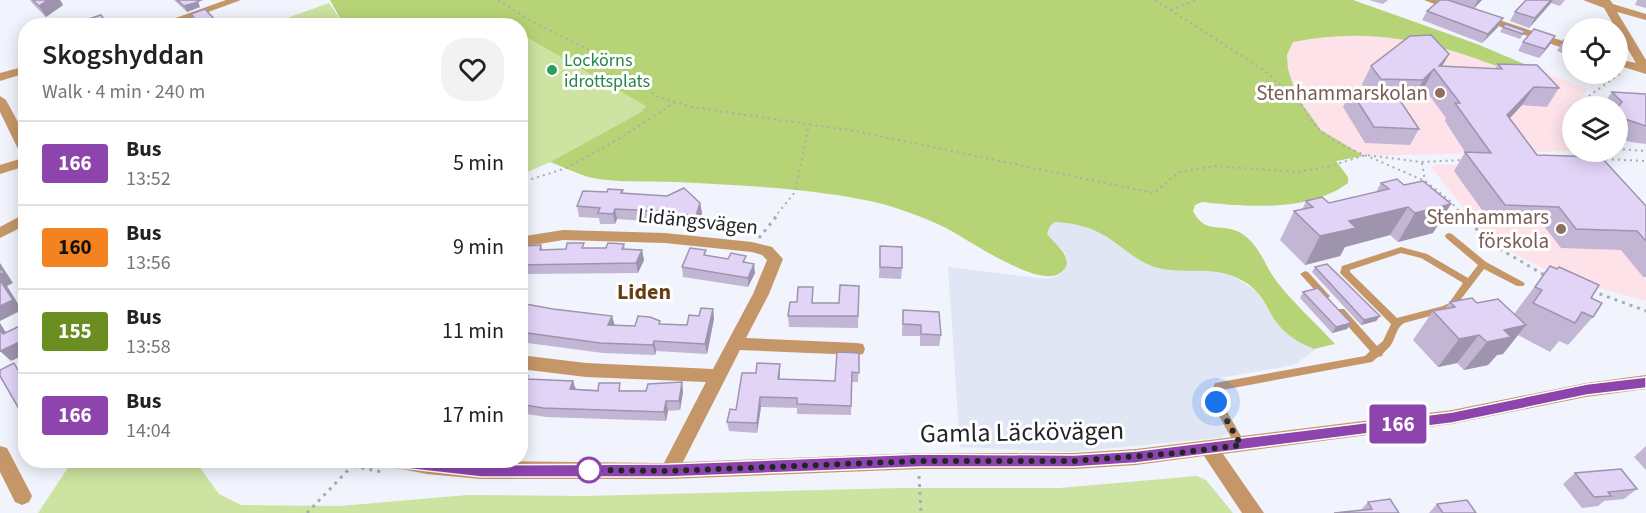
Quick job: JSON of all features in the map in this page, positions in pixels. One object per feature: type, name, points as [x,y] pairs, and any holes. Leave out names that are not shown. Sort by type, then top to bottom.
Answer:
[{"type":"street","points":[[181,18],[232,0]]},
{"type":"street","points":[[1429,0],[1562,45]]},
{"type":"street","points":[[1588,0],[1607,3],[1646,17]]},
{"type":"street","points":[[1607,3],[1642,69]]},
{"type":"street","points":[[0,77],[18,71]]},
{"type":"street","points":[[0,100],[18,136]]},
{"type":"street","points":[[0,170],[18,164]]},
{"type":"street","points":[[0,233],[18,223]]},
{"type":"street","name":"Lidängsvägen","points":[[528,241],[563,235],[654,238],[752,247],[767,251],[775,259],[765,287],[669,471]]},
{"type":"street","points":[[736,345],[857,349]]},
{"type":"street","points":[[528,363],[586,370],[720,376]]},
{"type":"street","name":"Gamla Läckövägen","points":[[457,468],[481,471],[669,471],[920,461],[1074,461],[1210,449],[1452,417],[1587,390],[1646,382]]},
{"type":"street","points":[[1210,449],[1231,483],[1254,513]]},
{"type":"street","points":[[0,453],[22,496]]},
{"type":"lane","points":[[1449,236],[1483,264],[1520,284]]},
{"type":"lane","points":[[1396,323],[1345,273],[1345,268],[1401,250],[1424,256],[1468,282]]},
{"type":"lane","points":[[1241,445],[1216,402],[1214,396],[1219,386],[1368,359],[1387,343],[1396,323],[1446,309],[1452,305],[1483,264]]},
{"type":"lane","points":[[1305,274],[1378,352]]},
{"type":"path","points":[[498,0],[527,18]]},
{"type":"path","points":[[1155,0],[1265,71],[1301,104],[1316,127],[1327,136],[1425,181],[1450,201],[1468,223],[1493,245],[1550,278]]},
{"type":"path","points":[[1171,10],[1196,0]]},
{"type":"path","points":[[528,19],[607,59],[656,96],[692,107],[809,124],[972,154],[1088,181],[1154,193],[1179,172],[1215,166],[1297,172],[1327,167],[1366,155],[1421,162],[1465,160]]},
{"type":"path","points":[[1589,96],[1626,68],[1642,69]]},
{"type":"path","points":[[528,180],[566,168],[622,137],[675,102]]},
{"type":"path","points":[[752,247],[795,192],[809,124]]},
{"type":"path","points":[[1628,150],[1646,151]]},
{"type":"path","points":[[1628,160],[1646,161]]},
{"type":"path","points":[[1421,162],[1425,181]]},
{"type":"path","points":[[1582,288],[1646,311]]},
{"type":"path","points":[[307,513],[350,468]]},
{"type":"path","points":[[918,474],[921,513]]},
{"type":"shaded area","name":"Stenhammarskolan","points":[[1328,35],[1398,37],[1450,50],[1527,75],[1548,74],[1562,79],[1562,84],[1575,84],[1588,89],[1583,96],[1562,96],[1562,151],[1364,156],[1330,137],[1313,121],[1297,97],[1288,69],[1287,55],[1293,42]]},
{"type":"shaded area","name":"Stenhammars förskola","points":[[1585,164],[1646,236],[1646,301],[1562,278],[1515,254],[1489,237],[1475,223],[1431,167],[1436,165]]},
{"type":"shaded area","points":[[1055,222],[1073,223],[1098,231],[1136,258],[1157,267],[1215,270],[1230,274],[1257,292],[1281,328],[1315,350],[1294,365],[1220,378],[1214,383],[1210,389],[1211,404],[1228,431],[1227,435],[1218,438],[1072,452],[960,447],[948,267],[1046,279],[1058,276],[1068,261],[1065,253],[1047,234],[1050,226]]},
{"type":"green space","points":[[330,0],[1353,0],[1477,44],[1548,74],[1510,70],[1449,50],[1391,38],[1333,36],[1293,42],[1287,55],[1288,69],[1297,97],[1321,130],[1364,156],[1336,161],[1348,177],[1348,183],[1315,199],[1258,206],[1202,202],[1195,205],[1193,211],[1203,223],[1234,230],[1253,243],[1284,290],[1335,344],[1314,349],[1287,334],[1274,319],[1258,293],[1243,281],[1212,271],[1158,268],[1137,258],[1089,228],[1055,222],[1050,226],[1047,234],[1064,253],[1067,263],[1060,273],[1050,276],[1021,269],[946,228],[906,211],[875,202],[795,190],[698,183],[612,181],[582,175],[550,162],[641,112],[646,106],[528,38],[528,18],[340,18]]},
{"type":"green space","points":[[329,3],[339,18],[287,18]]},
{"type":"green space","name":"Lockörns idrottsplats","points":[[528,38],[647,106],[641,112],[528,172]]},
{"type":"green space","points":[[68,468],[200,468],[219,494],[241,505],[340,506],[467,495],[585,496],[901,488],[1059,488],[1197,476],[1206,480],[1233,513],[38,513]]},
{"type":"building","points":[[33,0],[48,0],[39,6]]},
{"type":"building","points":[[177,0],[196,0],[198,2],[184,6]]},
{"type":"building","points":[[1440,0],[1448,0],[1503,18],[1488,34],[1427,11]]},
{"type":"building","points":[[1526,0],[1551,0],[1535,18],[1515,12]]},
{"type":"building","points":[[205,9],[213,18],[194,18],[191,14]]},
{"type":"building","points":[[1505,24],[1525,31],[1523,34],[1503,27]]},
{"type":"building","points":[[1534,29],[1555,36],[1545,49],[1523,42]]},
{"type":"building","points":[[1431,35],[1449,54],[1439,66],[1502,69],[1498,64],[1537,65],[1559,88],[1534,87],[1507,115],[1537,155],[1562,156],[1562,162],[1606,162],[1646,206],[1646,241],[1637,231],[1576,229],[1559,207],[1505,205],[1465,152],[1491,153],[1455,103],[1460,103],[1434,69],[1423,80],[1381,79],[1371,66],[1410,36]]},
{"type":"building","points":[[1351,91],[1395,93],[1419,129],[1374,127]]},
{"type":"building","points":[[1612,92],[1646,94],[1646,126],[1628,120],[1628,96],[1616,96]]},
{"type":"building","points":[[1397,179],[1404,185],[1423,181],[1451,204],[1415,213],[1408,207],[1349,221],[1356,228],[1320,236],[1294,211],[1313,207],[1306,201],[1322,197],[1329,203],[1389,189],[1381,183]]},
{"type":"building","points":[[684,188],[700,203],[696,216],[672,213],[671,216],[657,215],[658,211],[615,209],[613,214],[598,213],[600,208],[577,206],[583,191],[607,192],[608,189],[623,190],[621,193],[667,196]]},
{"type":"building","points":[[567,243],[584,243],[582,248],[606,248],[608,243],[624,244],[622,249],[642,250],[636,263],[528,265],[528,246],[541,245],[540,250],[566,249]]},
{"type":"building","points":[[880,246],[902,247],[902,268],[880,267]]},
{"type":"building","points":[[690,248],[706,250],[704,255],[728,259],[731,253],[746,256],[743,262],[754,264],[748,278],[682,267]]},
{"type":"building","points":[[1327,264],[1380,316],[1364,320],[1315,267]]},
{"type":"building","points":[[1550,266],[1557,269],[1559,267],[1599,285],[1591,298],[1602,303],[1593,317],[1582,312],[1575,323],[1533,303],[1542,290],[1535,287]]},
{"type":"building","points":[[0,280],[13,300],[0,306]]},
{"type":"building","points":[[840,285],[859,286],[858,316],[788,316],[790,302],[797,302],[798,287],[813,287],[812,303],[839,303]]},
{"type":"building","points":[[1318,288],[1351,323],[1336,327],[1303,292]]},
{"type":"building","points":[[1472,298],[1477,303],[1498,299],[1526,325],[1504,330],[1511,337],[1487,342],[1479,335],[1459,339],[1433,311],[1455,307],[1450,302]]},
{"type":"building","points":[[528,304],[612,316],[608,325],[635,326],[638,316],[650,317],[660,321],[659,324],[687,325],[689,315],[699,316],[701,308],[713,309],[705,344],[654,341],[653,345],[600,343],[528,333]]},
{"type":"building","points":[[903,310],[939,312],[941,335],[921,334],[921,325],[903,324]]},
{"type":"building","points":[[18,327],[18,343],[0,351],[0,329],[3,334]]},
{"type":"building","points":[[837,352],[859,353],[859,373],[852,372],[851,406],[797,404],[797,398],[760,397],[757,423],[727,422],[730,409],[736,410],[742,373],[756,373],[757,363],[780,364],[778,379],[835,381]]},
{"type":"building","points":[[14,363],[18,370],[18,407],[0,376],[0,370]]},
{"type":"building","points":[[528,379],[573,381],[570,389],[598,391],[599,383],[620,383],[619,391],[646,391],[648,384],[682,382],[679,401],[666,401],[664,412],[543,408],[528,405]]},
{"type":"building","points":[[1621,469],[1637,489],[1608,492],[1611,496],[1594,497],[1575,473]]},
{"type":"building","points":[[1390,499],[1399,513],[1334,513],[1372,509],[1368,502]]},
{"type":"building","points":[[1467,500],[1476,513],[1443,513],[1437,504]]},
{"type":"bus line","name":"166","points":[[449,468],[481,471],[669,471],[920,461],[1074,461],[1136,457],[1452,417],[1492,411],[1612,385],[1646,382]]},
{"type":"place","name":"Lockörns idrottsplats","points":[[552,70]]},
{"type":"place","name":"Stenhammarskolan","points":[[1440,93]]},
{"type":"place","name":"Stenhammars förskola","points":[[1561,229]]},
{"type":"district","name":"Liden","points":[[644,292]]},
{"type":"route","points":[[589,470],[669,471],[920,461],[1074,461],[1178,453],[1241,445],[1216,402]]}]
